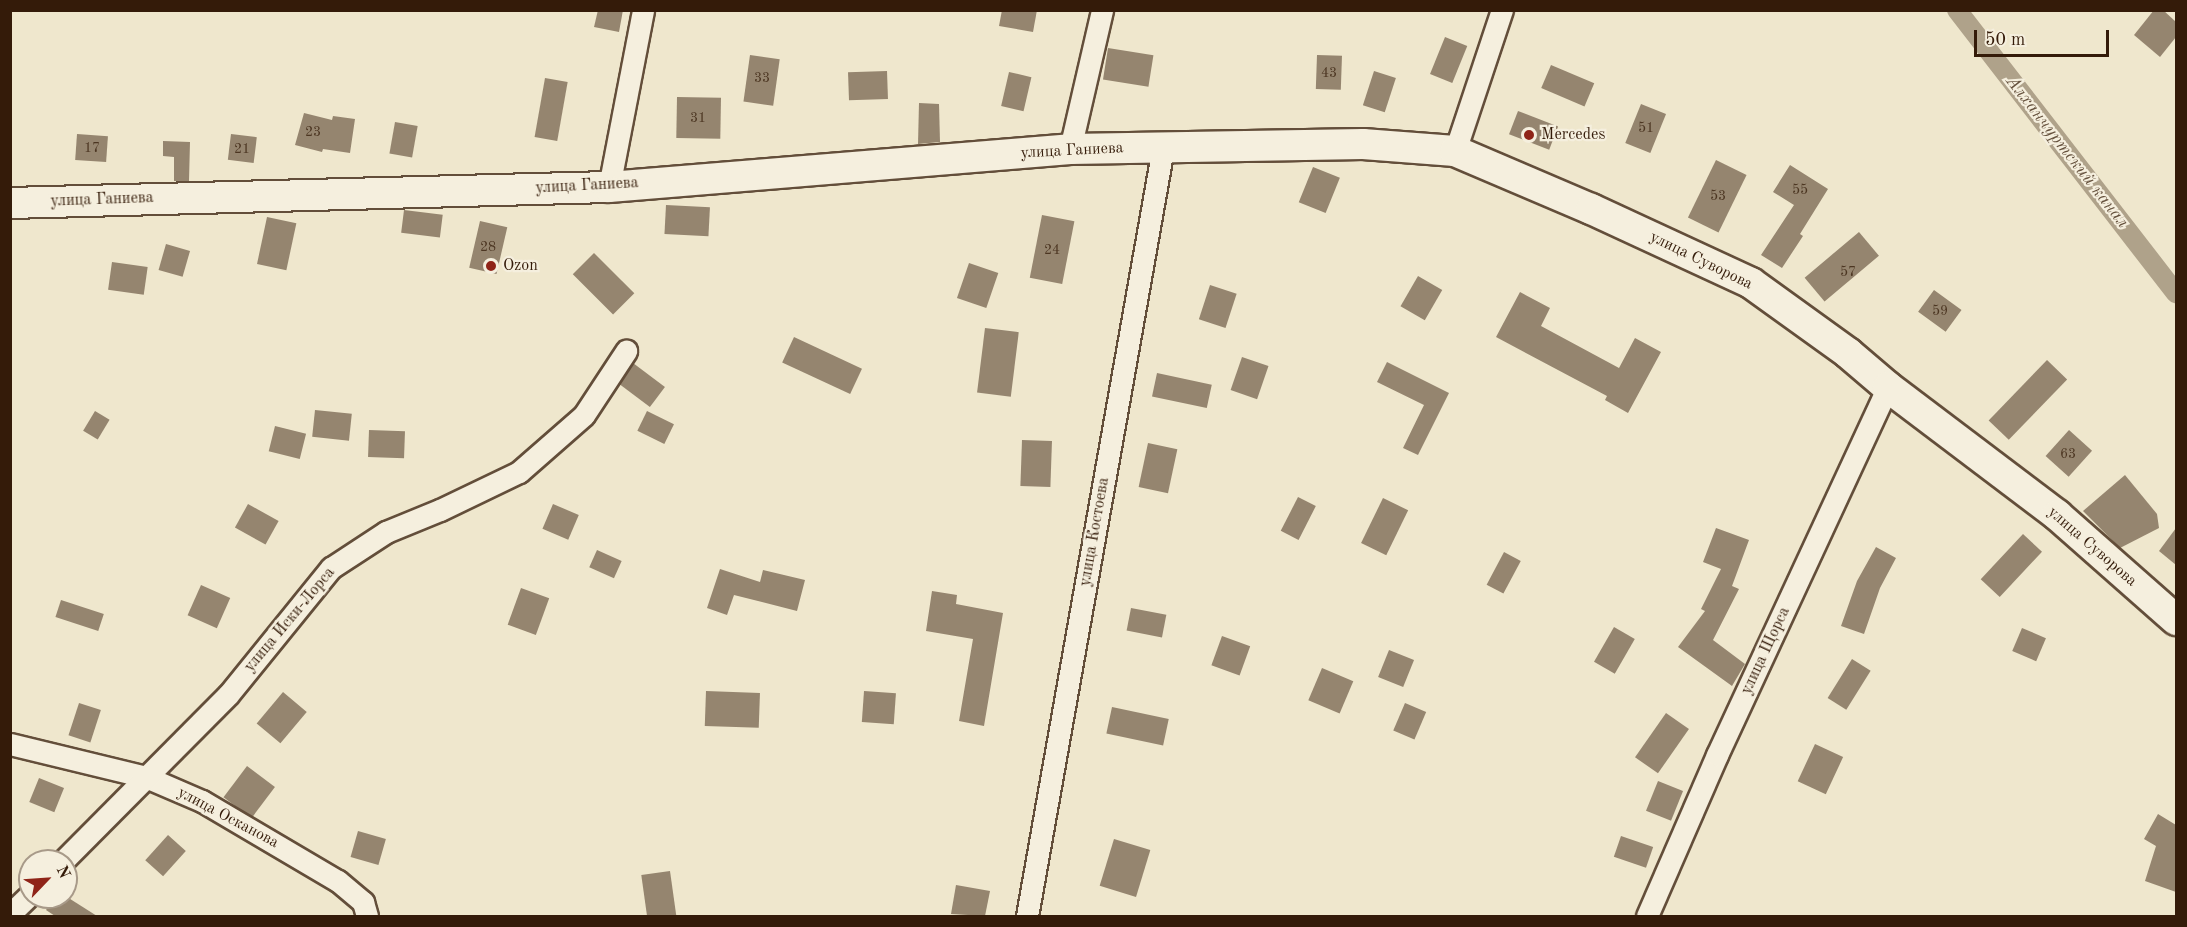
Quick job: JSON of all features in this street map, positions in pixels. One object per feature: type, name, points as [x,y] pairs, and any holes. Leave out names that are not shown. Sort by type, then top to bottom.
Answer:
[{"type":"main road","name":"улица Суворова","points":[[1163,148],[1362,144],[1455,151],[1591,208],[1751,283],[1848,353],[1888,387],[2057,515],[2176,620]]},
{"type":"main road","name":"улица Ганиева","points":[[10,203],[609,187],[1070,149],[1163,148]]},
{"type":"street","points":[[609,187],[643,10]]},
{"type":"street","points":[[1070,149],[1102,10]]},
{"type":"street","points":[[1455,151],[1502,10]]},
{"type":"street","name":"улица Костоева","points":[[1027,916],[1163,148]]},
{"type":"street","name":"улица Иски-Лорса","points":[[75,849],[228,695],[331,568],[387,532],[440,510],[519,472],[584,415],[626,351]]},
{"type":"street","name":"улица Щорса","points":[[1647,916],[1717,755],[1888,387]]},
{"type":"street","name":"улица Осканова","points":[[10,744],[146,777],[202,801],[338,881],[365,909]]},
{"type":"building","points":[[598,10],[623,10],[619,32],[594,27]]},
{"type":"building","points":[[1002,10],[1037,10],[1033,32],[999,26]]},
{"type":"building","points":[[2154,10],[2163,10],[2176,22],[2176,37],[2160,57],[2134,35]]},
{"type":"building","points":[[1445,37],[1467,46],[1452,83],[1430,74]]},
{"type":"building","points":[[1108,48],[1153,55],[1148,87],[1103,80]]},
{"type":"building","points":[[750,55],[780,59],[773,106],[743,102]]},
{"type":"building","points":[[1317,55],[1342,56],[1341,90],[1316,89]]},
{"type":"building","points":[[1551,65],[1594,83],[1584,106],[1541,88]]},
{"type":"building","points":[[887,71],[888,99],[849,100],[848,72]]},
{"type":"building","points":[[1374,71],[1396,78],[1385,112],[1363,105]]},
{"type":"building","points":[[1009,72],[1031,77],[1024,111],[1001,106]]},
{"type":"building","points":[[545,78],[568,82],[557,141],[535,137]]},
{"type":"building","points":[[677,97],[721,98],[720,139],[676,138]]},
{"type":"building","points":[[919,103],[939,104],[940,142],[918,144]]},
{"type":"building","points":[[1641,104],[1666,114],[1650,153],[1625,143]]},
{"type":"building","points":[[1518,111],[1558,126],[1549,150],[1509,134]]},
{"type":"building","points":[[304,113],[332,120],[333,116],[355,119],[350,153],[323,149],[322,152],[295,145]]},
{"type":"building","points":[[395,122],[418,126],[412,158],[389,154]]},
{"type":"building","points":[[77,134],[108,136],[106,162],[75,160]]},
{"type":"building","points":[[231,134],[257,137],[254,163],[228,160]]},
{"type":"building","points":[[163,141],[190,142],[189,181],[174,181],[174,157],[163,156]]},
{"type":"building","points":[[1716,160],[1747,175],[1719,232],[1688,218]]},
{"type":"building","points":[[1790,165],[1828,189],[1800,234],[1803,236],[1782,268],[1761,255],[1794,205],[1773,192]]},
{"type":"building","points":[[1313,167],[1340,178],[1326,213],[1299,202]]},
{"type":"building","points":[[666,205],[710,207],[708,236],[664,234]]},
{"type":"building","points":[[404,210],[443,215],[440,238],[401,233]]},
{"type":"building","points":[[1042,215],[1074,221],[1062,284],[1030,278]]},
{"type":"building","points":[[267,217],[296,223],[286,270],[257,264]]},
{"type":"building","points":[[480,221],[507,227],[496,274],[469,268]]},
{"type":"building","points":[[1859,232],[1879,256],[1825,301],[1805,278]]},
{"type":"building","points":[[166,244],[190,251],[183,277],[159,270]]},
{"type":"building","points":[[594,253],[634,293],[613,315],[573,274]]},
{"type":"building","points":[[112,262],[148,267],[144,295],[108,290]]},
{"type":"building","points":[[969,263],[998,273],[986,308],[957,298]]},
{"type":"building","points":[[1418,276],[1442,290],[1425,320],[1400,306]]},
{"type":"building","points":[[1210,285],[1237,294],[1226,328],[1199,319]]},
{"type":"building","points":[[1934,290],[1962,310],[1946,332],[1918,312]]},
{"type":"building","points":[[1520,292],[1550,308],[1541,326],[1619,368],[1635,338],[1661,352],[1628,413],[1605,400],[1607,396],[1496,337]]},
{"type":"building","points":[[985,328],[1019,332],[1011,397],[977,393]]},
{"type":"building","points":[[794,337],[862,369],[850,394],[782,362]]},
{"type":"building","points":[[1242,357],[1268,366],[1257,399],[1231,390]]},
{"type":"building","points":[[2047,360],[2067,379],[2009,440],[1989,420]]},
{"type":"building","points":[[1387,362],[1449,393],[1418,455],[1403,448],[1424,405],[1377,382]]},
{"type":"building","points":[[633,363],[665,387],[650,407],[618,383]]},
{"type":"building","points":[[1157,373],[1212,385],[1207,408],[1152,396]]},
{"type":"building","points":[[315,410],[352,414],[349,441],[312,437]]},
{"type":"building","points":[[95,411],[110,420],[98,439],[83,431]]},
{"type":"building","points":[[647,411],[674,424],[664,444],[637,431]]},
{"type":"building","points":[[275,426],[306,434],[300,459],[269,451]]},
{"type":"building","points":[[369,430],[405,431],[404,458],[368,457]]},
{"type":"building","points":[[2069,430],[2092,451],[2069,477],[2046,456]]},
{"type":"building","points":[[1022,440],[1052,441],[1050,487],[1020,486]]},
{"type":"building","points":[[1148,443],[1177,449],[1168,493],[1139,487]]},
{"type":"building","points":[[2125,475],[2157,514],[2159,528],[2120,548],[2083,511]]},
{"type":"building","points":[[1298,497],[1316,506],[1299,540],[1281,531]]},
{"type":"building","points":[[1383,498],[1408,510],[1386,555],[1361,543]]},
{"type":"building","points":[[248,504],[279,521],[266,545],[235,528]]},
{"type":"building","points":[[553,504],[579,515],[568,540],[542,529]]},
{"type":"building","points":[[1716,528],[1749,540],[1732,586],[1739,589],[1713,640],[1745,664],[1732,686],[1678,647],[1705,611],[1701,609],[1721,569],[1703,562]]},
{"type":"building","points":[[2176,528],[2176,565],[2159,551]]},
{"type":"building","points":[[2023,534],[2042,552],[2000,597],[1981,579]]},
{"type":"building","points":[[1876,547],[1896,558],[1880,588],[1864,634],[1841,626],[1857,581]]},
{"type":"building","points":[[597,550],[622,561],[614,578],[589,567]]},
{"type":"building","points":[[1504,552],[1521,561],[1503,594],[1487,585]]},
{"type":"building","points":[[720,569],[760,582],[763,570],[805,580],[797,611],[734,595],[727,615],[707,608]]},
{"type":"building","points":[[201,585],[230,598],[217,628],[188,615]]},
{"type":"building","points":[[521,588],[549,598],[536,635],[508,625]]},
{"type":"building","points":[[932,591],[957,595],[956,604],[1003,613],[984,726],[959,721],[973,639],[926,631]]},
{"type":"building","points":[[61,600],[104,614],[98,631],[55,617]]},
{"type":"building","points":[[1131,608],[1166,615],[1162,637],[1127,631]]},
{"type":"building","points":[[1614,627],[1635,639],[1615,674],[1594,662]]},
{"type":"building","points":[[2022,628],[2046,638],[2036,661],[2012,651]]},
{"type":"building","points":[[1222,636],[1250,646],[1240,675],[1211,665]]},
{"type":"building","points":[[1389,650],[1414,660],[1403,687],[1378,677]]},
{"type":"building","points":[[1852,659],[1871,671],[1846,710],[1828,698]]},
{"type":"building","points":[[1322,668],[1353,681],[1340,714],[1308,700]]},
{"type":"building","points":[[706,691],[760,693],[759,728],[705,726]]},
{"type":"building","points":[[864,691],[896,693],[894,724],[862,722]]},
{"type":"building","points":[[283,692],[307,712],[280,743],[257,723]]},
{"type":"building","points":[[79,703],[101,710],[90,742],[68,735]]},
{"type":"building","points":[[1405,703],[1426,712],[1414,740],[1393,731]]},
{"type":"building","points":[[1112,707],[1169,719],[1163,745],[1106,733]]},
{"type":"building","points":[[1666,713],[1689,729],[1658,773],[1635,757]]},
{"type":"building","points":[[1815,744],[1843,757],[1826,794],[1798,781]]},
{"type":"building","points":[[247,766],[275,787],[251,818],[224,797]]},
{"type":"building","points":[[39,778],[64,788],[54,812],[29,802]]},
{"type":"building","points":[[1658,781],[1683,791],[1671,821],[1646,811]]},
{"type":"building","points":[[2158,814],[2176,825],[2176,892],[2145,881],[2156,846],[2144,839]]},
{"type":"building","points":[[358,831],[386,839],[378,865],[351,857]]},
{"type":"building","points":[[168,835],[186,851],[163,876],[145,860]]},
{"type":"building","points":[[1621,836],[1653,847],[1646,868],[1614,857]]},
{"type":"building","points":[[1114,839],[1150,850],[1136,897],[1100,886]]},
{"type":"building","points":[[670,871],[676,916],[647,916],[641,875]]},
{"type":"building","points":[[956,885],[990,891],[985,916],[951,914]]},
{"type":"building","points":[[78,904],[97,916],[55,916],[46,910],[78,909]]},
{"type":"waterway","name":"Алханчуртский канал","points":[[1957,10],[2176,293]]},
{"type":"place","name":"Mercedes","points":[[1529,135]]},
{"type":"place","name":"Ozon","points":[[491,266]]}]
